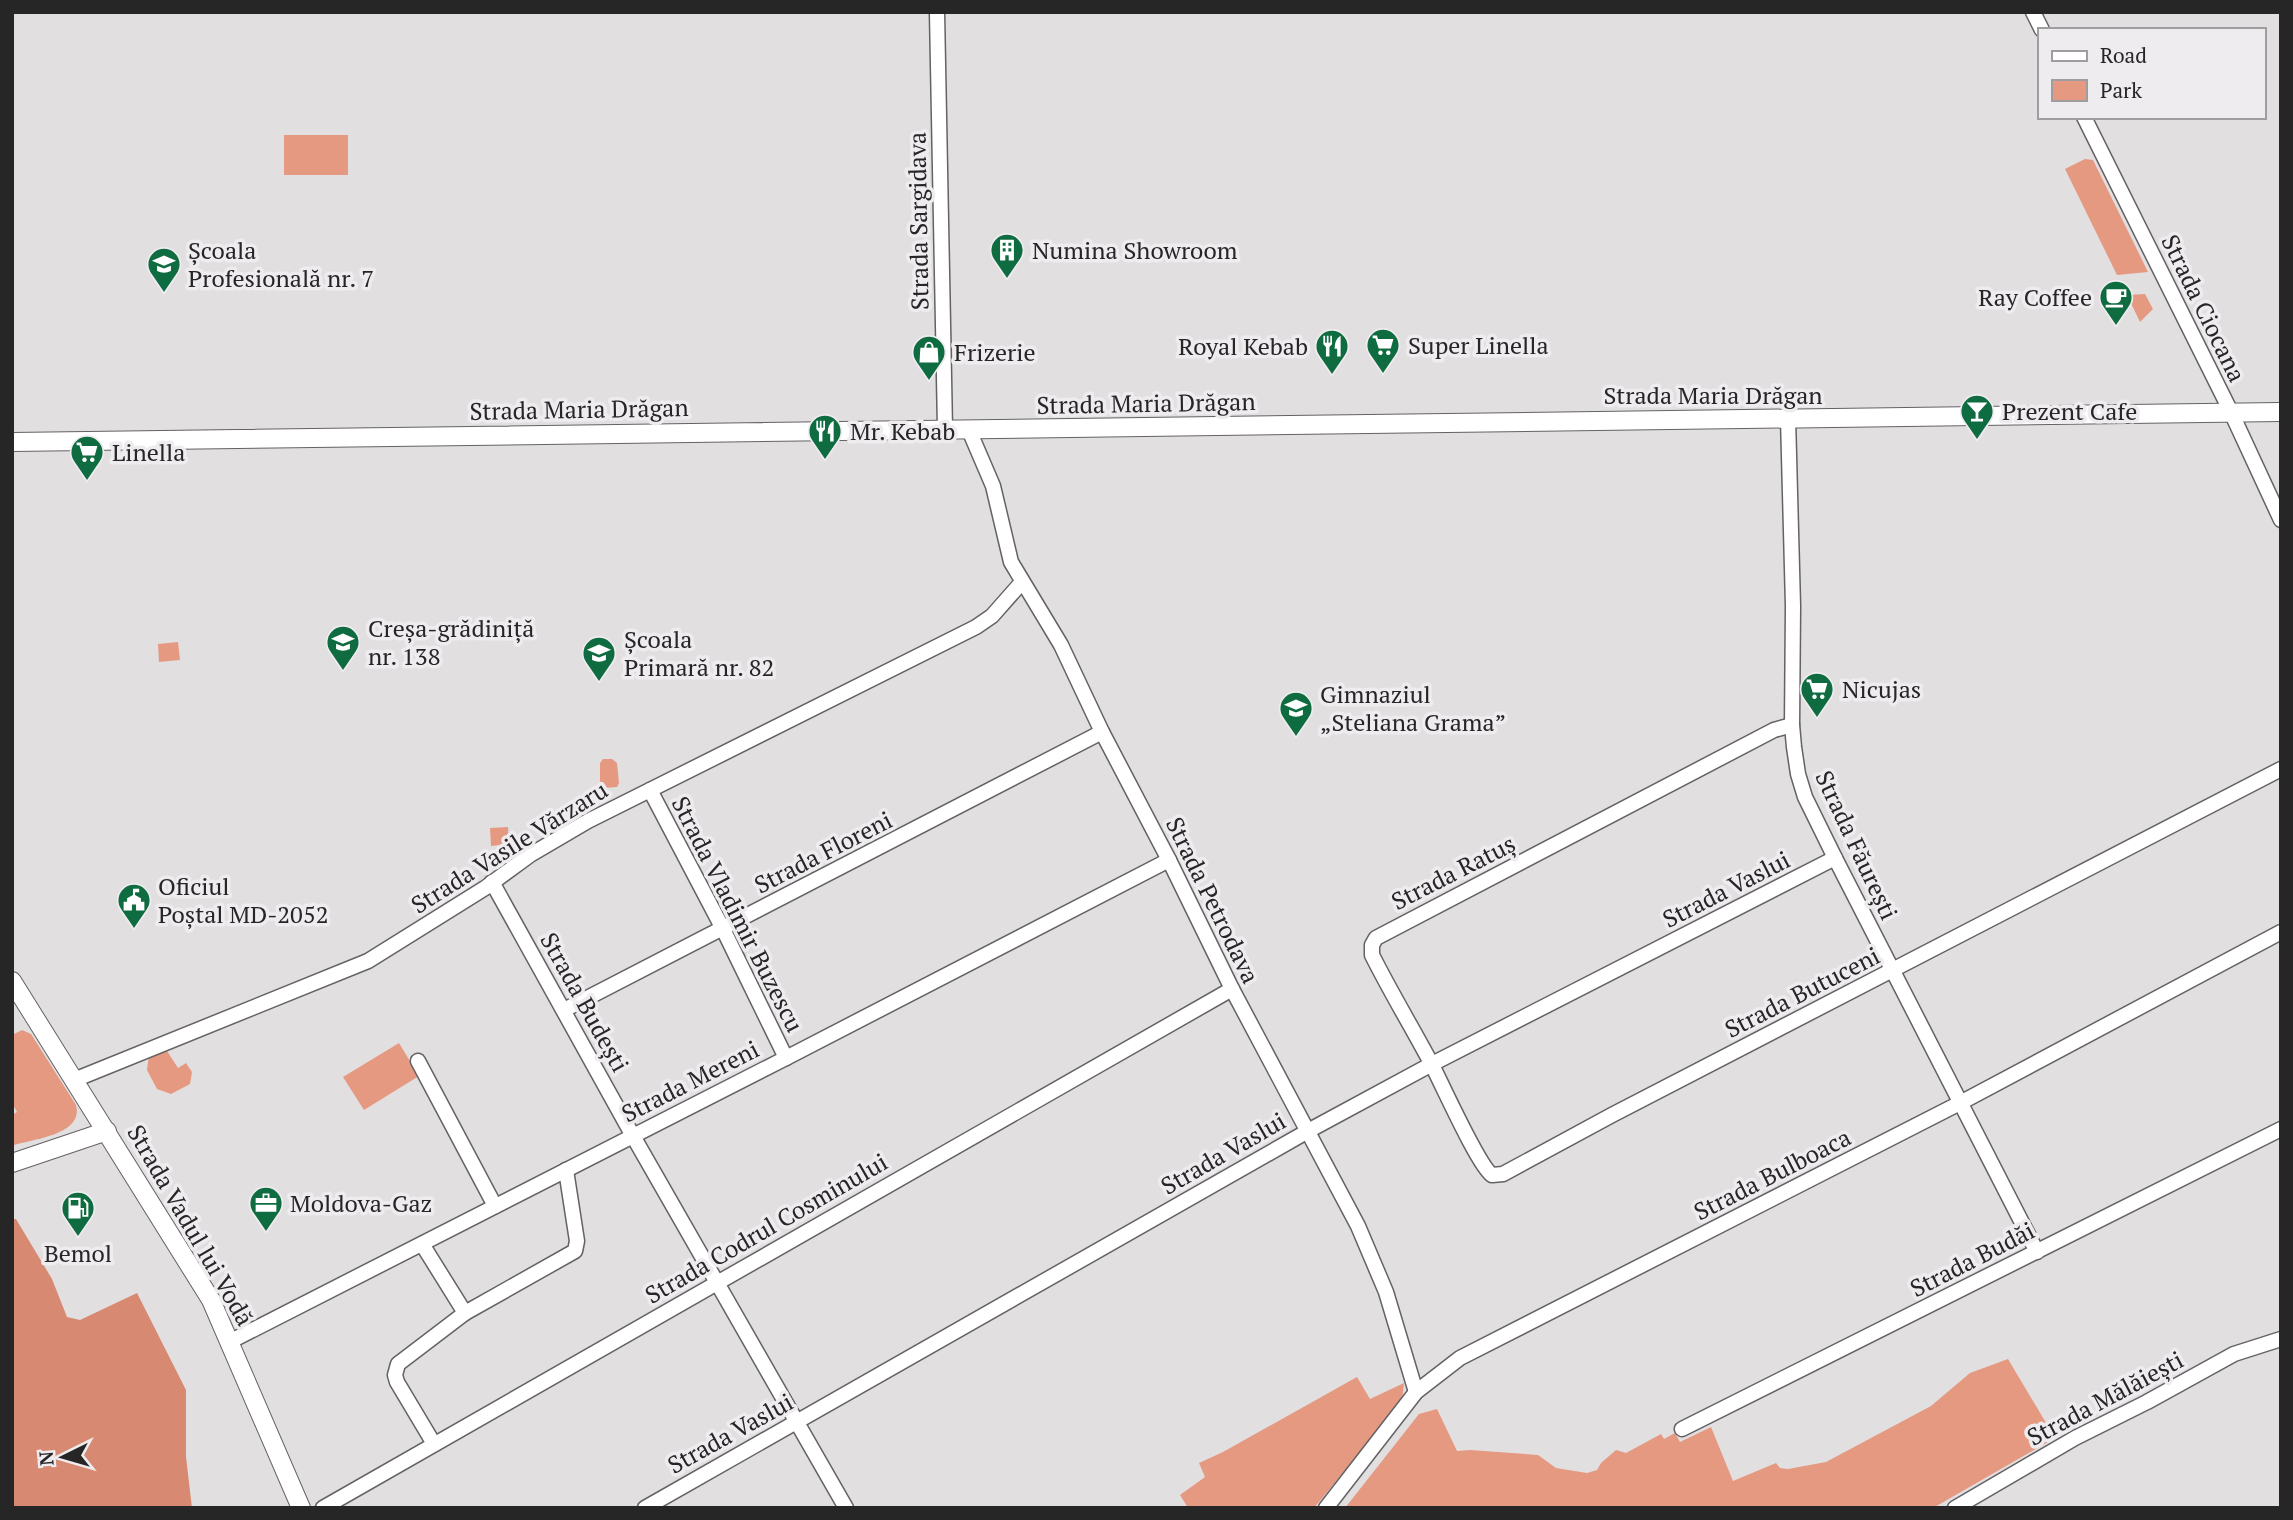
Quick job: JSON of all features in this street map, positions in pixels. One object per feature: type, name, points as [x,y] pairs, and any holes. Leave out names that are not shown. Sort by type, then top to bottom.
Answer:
[{"type":"main road","name":"Strada Maria Drăgan","points":[[12,442],[2281,412]]},
{"type":"main road","name":"Strada Vadul lui Vodă","points":[[12,981],[211,1300],[301,1508]]},
{"type":"main road","points":[[12,1163],[107,1131]]},
{"type":"street","name":"Strada Sargidava","points":[[937,12],[945,429]]},
{"type":"street","points":[[2033,12],[2041,28]]},
{"type":"street","name":"Strada Ciocana","points":[[2085,119],[2231,412],[2281,520]]},
{"type":"street","name":"Strada Făurești","points":[[1788,418],[1793,606],[1792,725],[1798,774],[1805,797],[1835,858],[2037,1252]]},
{"type":"street","name":"Strada Petrodava","points":[[970,430],[993,486],[1011,562],[1061,645],[1232,989],[1374,1260],[1416,1392]]},
{"type":"street","name":"Strada Vasile Vărzaru","points":[[75,1080],[368,961],[530,855],[588,821],[976,627],[992,616],[1022,582]]},
{"type":"street","name":"Strada Ratuș","points":[[1492,1175],[1487,1172],[1478,1156],[1432,1064],[1372,956],[1376,938],[1774,730],[1792,725]]},
{"type":"street","name":"Strada Floreni","points":[[564,1010],[1102,732]]},
{"type":"street","name":"Strada Butuceni","points":[[1492,1175],[1503,1174],[2281,769]]},
{"type":"street","name":"Strada Vladimir Buzescu","points":[[650,790],[723,929],[786,1058]]},
{"type":"street","name":"Strada Vaslui","points":[[645,1508],[1308,1131],[1432,1064],[1835,858]]},
{"type":"street","name":"Strada Mereni","points":[[231,1341],[1169,860]]},
{"type":"street","name":"Strada Budești","points":[[492,882],[633,1136],[846,1508]]},
{"type":"street","name":"Strada Bulboaca","points":[[1326,1508],[1416,1392],[1460,1358],[1960,1103],[2281,932]]},
{"type":"street","name":"Strada Codrul Cosminului","points":[[323,1508],[1232,989]]},
{"type":"street","points":[[418,1061],[495,1206]]},
{"type":"street","name":"Strada Budăi","points":[[1682,1429],[2281,1129]]},
{"type":"street","points":[[434,1444],[397,1382],[395,1369],[465,1313],[575,1251],[577,1241],[566,1170]]},
{"type":"street","points":[[422,1244],[465,1313]]},
{"type":"street","name":"Strada Mălăiești","points":[[1955,1508],[2075,1438],[2234,1354],[2281,1339]]},
{"type":"green space","points":[[284,135],[348,135],[348,175],[284,175]]},
{"type":"green space","points":[[2085,159],[2093,160],[2148,272],[2117,275],[2065,169]]},
{"type":"green space","points":[[2145,294],[2153,309],[2140,322],[2127,295]]},
{"type":"green space","points":[[178,642],[180,660],[159,662],[158,644]]},
{"type":"green space","points":[[603,759],[612,759],[617,763],[617,787],[605,788],[600,784],[600,763]]},
{"type":"green space","points":[[508,827],[509,844],[491,846],[490,828]]},
{"type":"green space","points":[[22,1030],[31,1034],[76,1105],[76,1115],[73,1123],[56,1134],[14,1145],[12,1115],[17,1112],[12,1103],[12,1035]]},
{"type":"green space","points":[[399,1043],[419,1076],[364,1110],[343,1077]]},
{"type":"green space","points":[[167,1051],[178,1068],[186,1063],[192,1072],[190,1084],[171,1094],[157,1089],[147,1070],[149,1055]]},
{"type":"green space","points":[[2008,1359],[2055,1438],[1933,1508],[1345,1508],[1419,1414],[1437,1409],[1457,1451],[1538,1455],[1556,1468],[1587,1473],[1597,1470],[1616,1450],[1626,1453],[1661,1434],[1664,1439],[1675,1433],[1680,1442],[1711,1427],[1733,1481],[1776,1463],[1780,1468],[1788,1469],[1826,1462],[1931,1406],[1970,1373]]},
{"type":"green space","points":[[1357,1377],[1370,1399],[1404,1383],[1402,1401],[1314,1508],[1188,1508],[1180,1495],[1205,1477],[1199,1463]]},
{"type":"shaded area","points":[[12,1219],[16,1219],[52,1279],[67,1317],[80,1320],[137,1293],[186,1390],[186,1457],[192,1508],[12,1508]]},
{"type":"place","name":"Numina Showroom","points":[[1007,280]]},
{"type":"place","name":"Școala Profesională nr. 7","points":[[164,294]]},
{"type":"place","name":"Ray Coffee","points":[[2116,327]]},
{"type":"place","name":"Super Linella","points":[[1383,375]]},
{"type":"place","name":"Royal Kebab","points":[[1332,376]]},
{"type":"place","name":"Frizerie","points":[[929,382]]},
{"type":"place","name":"Prezent Cafe","points":[[1977,441]]},
{"type":"place","name":"Mr. Kebab","points":[[825,461]]},
{"type":"place","name":"Linella","points":[[87,482]]},
{"type":"place","name":"Creșa-grădiniță nr. 138","points":[[343,672]]},
{"type":"place","name":"Școala Primară nr. 82","points":[[599,683]]},
{"type":"place","name":"Nicujas","points":[[1817,719]]},
{"type":"place","name":"Gimnaziul „Steliana Grama”","points":[[1296,738]]},
{"type":"place","name":"Oficiul Poștal MD-2052","points":[[134,930]]},
{"type":"place","name":"Moldova-Gaz","points":[[266,1233]]},
{"type":"place","name":"Bemol","points":[[78,1238]]}]
